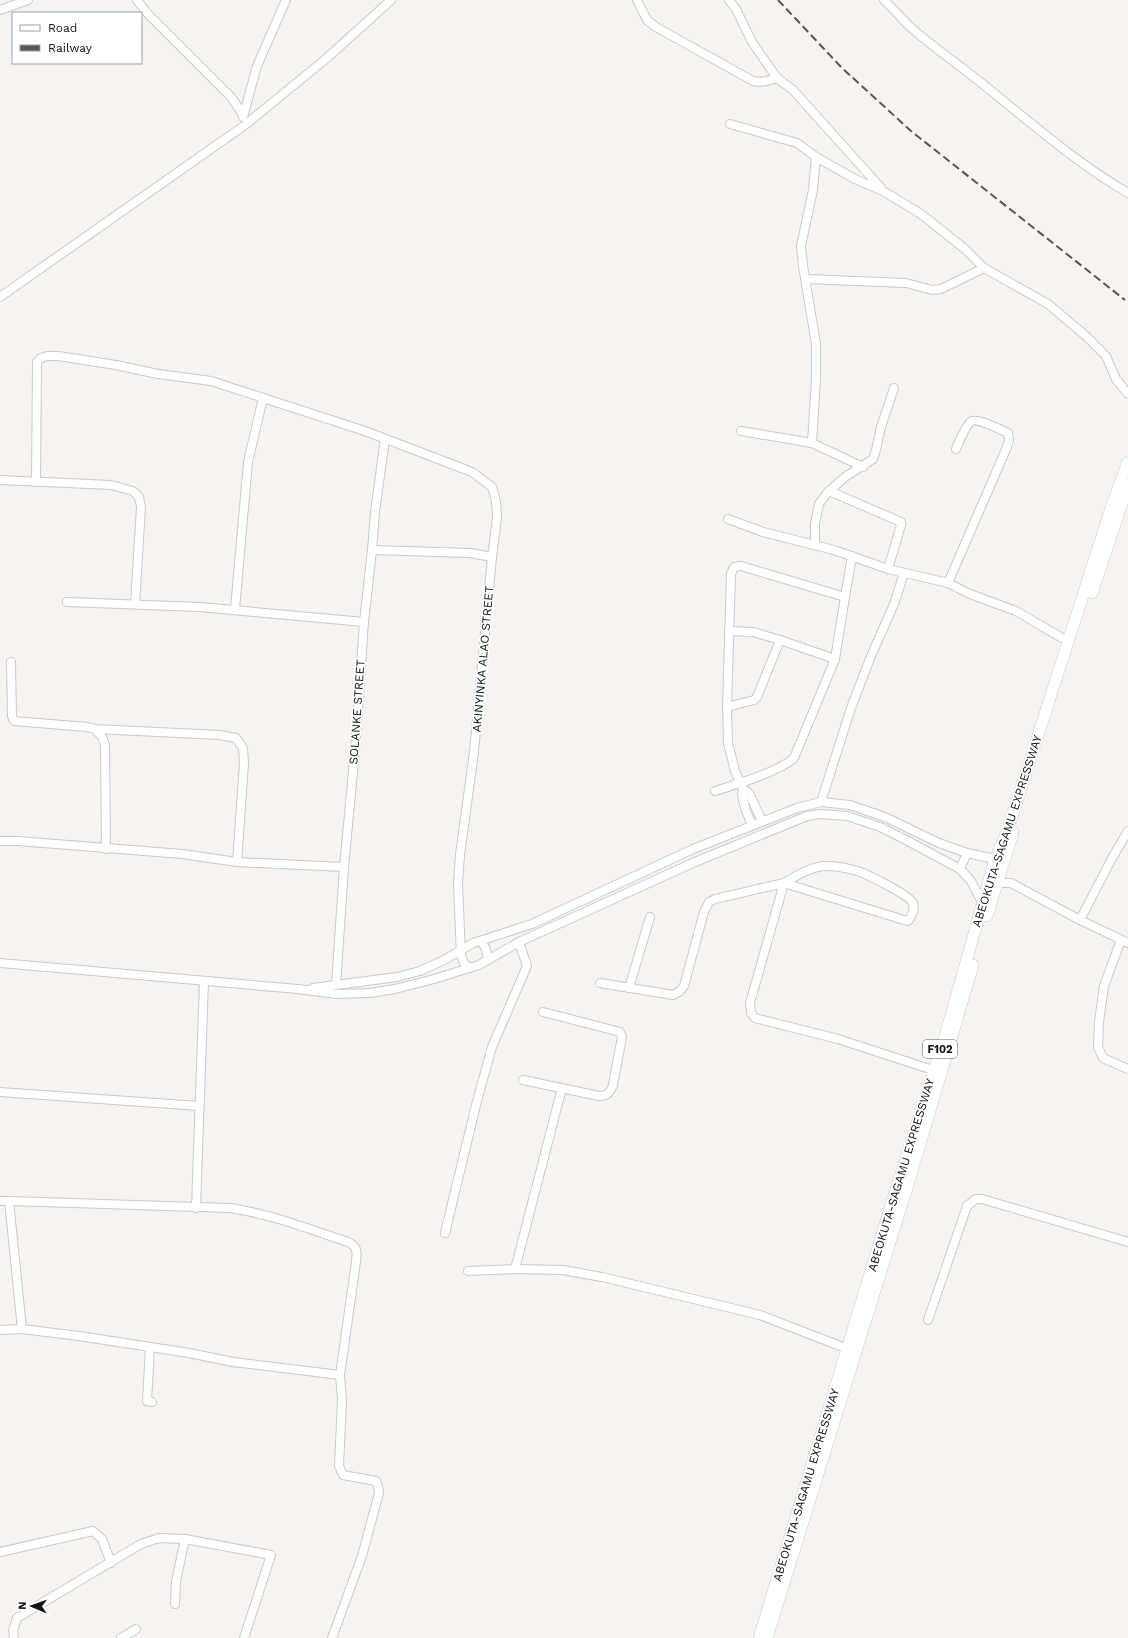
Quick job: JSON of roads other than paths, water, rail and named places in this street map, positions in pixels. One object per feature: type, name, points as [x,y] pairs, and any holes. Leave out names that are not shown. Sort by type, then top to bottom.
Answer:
[{"type":"highway","name":"ABEOKUTA-SAGAMU EXPRESSWAY","points":[[759,1638],[933,1070],[985,908],[1007,832],[1111,508],[1128,462]]},
{"type":"highway","name":"ABEOKUTA-SAGAMU EXPRESSWAY","points":[[767,1638],[953,1037],[985,908],[997,883],[1000,858],[1128,485]]},
{"type":"street","points":[[0,10],[28,0]]},
{"type":"street","points":[[137,0],[152,18],[232,98],[243,115],[245,125]]},
{"type":"street","points":[[243,115],[257,66],[286,0]]},
{"type":"street","points":[[0,297],[245,125],[327,58],[391,0]]},
{"type":"street","points":[[637,0],[647,20],[656,27],[753,81],[767,82],[777,78]]},
{"type":"street","points":[[728,0],[736,10],[752,42],[777,78],[793,90],[883,191]]},
{"type":"street","points":[[884,0],[915,31],[1071,156],[1108,182],[1128,193]]},
{"type":"street","points":[[730,124],[797,143],[816,157],[856,179],[883,191],[921,214],[965,249],[984,268],[1048,304],[1086,336],[1106,356],[1116,379],[1128,394]]},
{"type":"street","points":[[812,443],[816,379],[816,344],[801,246],[812,190],[816,157]]},
{"type":"street","points":[[806,279],[906,283],[936,290],[954,284],[984,268]]},
{"type":"street","name":"AKINYINKA ALAO STREET","points":[[36,482],[37,362],[41,358],[47,356],[78,358],[158,374],[211,381],[332,420],[385,439],[472,472],[492,487],[496,501],[497,518],[492,556],[474,752],[460,856],[458,909],[461,949]]},
{"type":"street","points":[[816,545],[816,513],[819,504],[829,491],[845,477],[863,467],[872,459],[876,450],[880,427],[894,388]]},
{"type":"street","points":[[235,609],[248,462],[263,398]]},
{"type":"street","points":[[948,583],[1007,447],[1009,440],[1008,433],[976,420],[972,421],[967,426],[956,449]]},
{"type":"street","points":[[740,432],[812,443],[863,467]]},
{"type":"street","name":"SOLANKE STREET","points":[[336,985],[364,622],[375,512],[385,439]]},
{"type":"street","points":[[0,480],[112,484],[133,491],[139,497],[141,507],[136,604]]},
{"type":"street","points":[[829,491],[901,522],[888,569]]},
{"type":"street","points":[[728,519],[763,532],[816,545],[888,569],[948,583],[970,594],[1016,611],[1069,642]]},
{"type":"street","points":[[372,550],[470,553],[492,556]]},
{"type":"street","points":[[715,791],[742,786],[787,764],[794,758],[835,659],[852,556]]},
{"type":"street","points":[[762,821],[735,771],[728,743],[727,707],[729,631],[732,574],[734,567],[741,566],[757,570],[845,596]]},
{"type":"street","points":[[821,802],[851,708],[871,656],[894,604],[904,573]]},
{"type":"street","points":[[67,602],[235,609],[364,622]]},
{"type":"street","points":[[729,631],[753,632],[835,659]]},
{"type":"street","points":[[727,707],[754,700],[757,697],[780,640]]},
{"type":"street","points":[[11,662],[12,716],[14,721],[87,727],[95,729],[220,735],[236,738],[243,748],[244,764],[237,862]]},
{"type":"street","points":[[95,729],[102,737],[105,745],[106,849]]},
{"type":"street","points":[[742,786],[742,795],[746,811],[752,825]]},
{"type":"street","points":[[298,989],[397,977],[420,971],[444,960],[461,949],[480,941],[532,924],[693,849],[797,808],[821,802],[850,806],[885,817],[940,843],[967,853],[1000,858]]},
{"type":"street","points":[[0,963],[298,989],[336,994],[370,993],[408,985],[469,968],[488,960],[519,942],[695,862],[807,816],[820,814],[847,816],[880,827],[934,854],[960,869],[971,881],[985,908]]},
{"type":"street","points":[[1080,920],[1128,831]]},
{"type":"street","points":[[0,841],[18,841],[182,854],[237,862],[344,867]]},
{"type":"street","points":[[934,854],[940,843]]},
{"type":"street","points":[[960,869],[967,853]]},
{"type":"street","points":[[600,983],[673,995],[679,992],[684,986],[704,912],[709,902],[715,899],[784,883],[815,868],[825,866],[850,869],[863,873],[901,893],[913,903],[914,908],[911,918],[908,921],[784,883]]},
{"type":"street","points":[[784,883],[750,1003],[751,1013],[755,1018],[838,1039],[933,1070]]},
{"type":"street","points":[[997,883],[1011,883],[1125,942],[1104,986],[1099,1022],[1098,1047],[1103,1058],[1128,1069]]},
{"type":"street","points":[[629,988],[650,917]]},
{"type":"street","points":[[480,941],[486,949],[488,960]]},
{"type":"street","points":[[445,1233],[492,1046],[527,966],[519,942]]},
{"type":"street","points":[[461,949],[462,960],[469,968]]},
{"type":"street","points":[[196,1208],[204,981]]},
{"type":"street","points":[[523,1080],[599,1096],[605,1096],[610,1092],[622,1037],[620,1032],[614,1029],[543,1012]]},
{"type":"street","points":[[515,1269],[562,1088]]},
{"type":"street","points":[[0,1092],[199,1106]]},
{"type":"street","points":[[928,1320],[967,1206],[976,1199],[982,1199],[1128,1242]]},
{"type":"street","points":[[9,1200],[22,1329]]},
{"type":"street","points":[[0,1201],[9,1200],[196,1208],[230,1208],[281,1219],[354,1245],[357,1250],[356,1262],[340,1375],[342,1400],[339,1466],[343,1475],[376,1481],[378,1493],[362,1556],[332,1638]]},
{"type":"street","points":[[468,1271],[515,1269],[563,1270],[602,1277],[760,1315],[848,1349]]},
{"type":"street","points":[[0,1330],[22,1329],[79,1336],[189,1353],[233,1362],[340,1375]]},
{"type":"street","points":[[150,1347],[147,1402],[152,1402]]},
{"type":"street","points":[[0,1550],[93,1531],[102,1539],[111,1563]]},
{"type":"street","points":[[14,1638],[13,1631],[17,1618],[141,1544],[159,1538],[185,1539],[271,1554],[244,1638]]},
{"type":"street","points":[[174,1604],[176,1581],[185,1539]]},
{"type":"street","points":[[121,1638],[136,1629]]},
{"type":"railway","points":[[778,0],[842,68],[911,131],[1125,300]]}]
